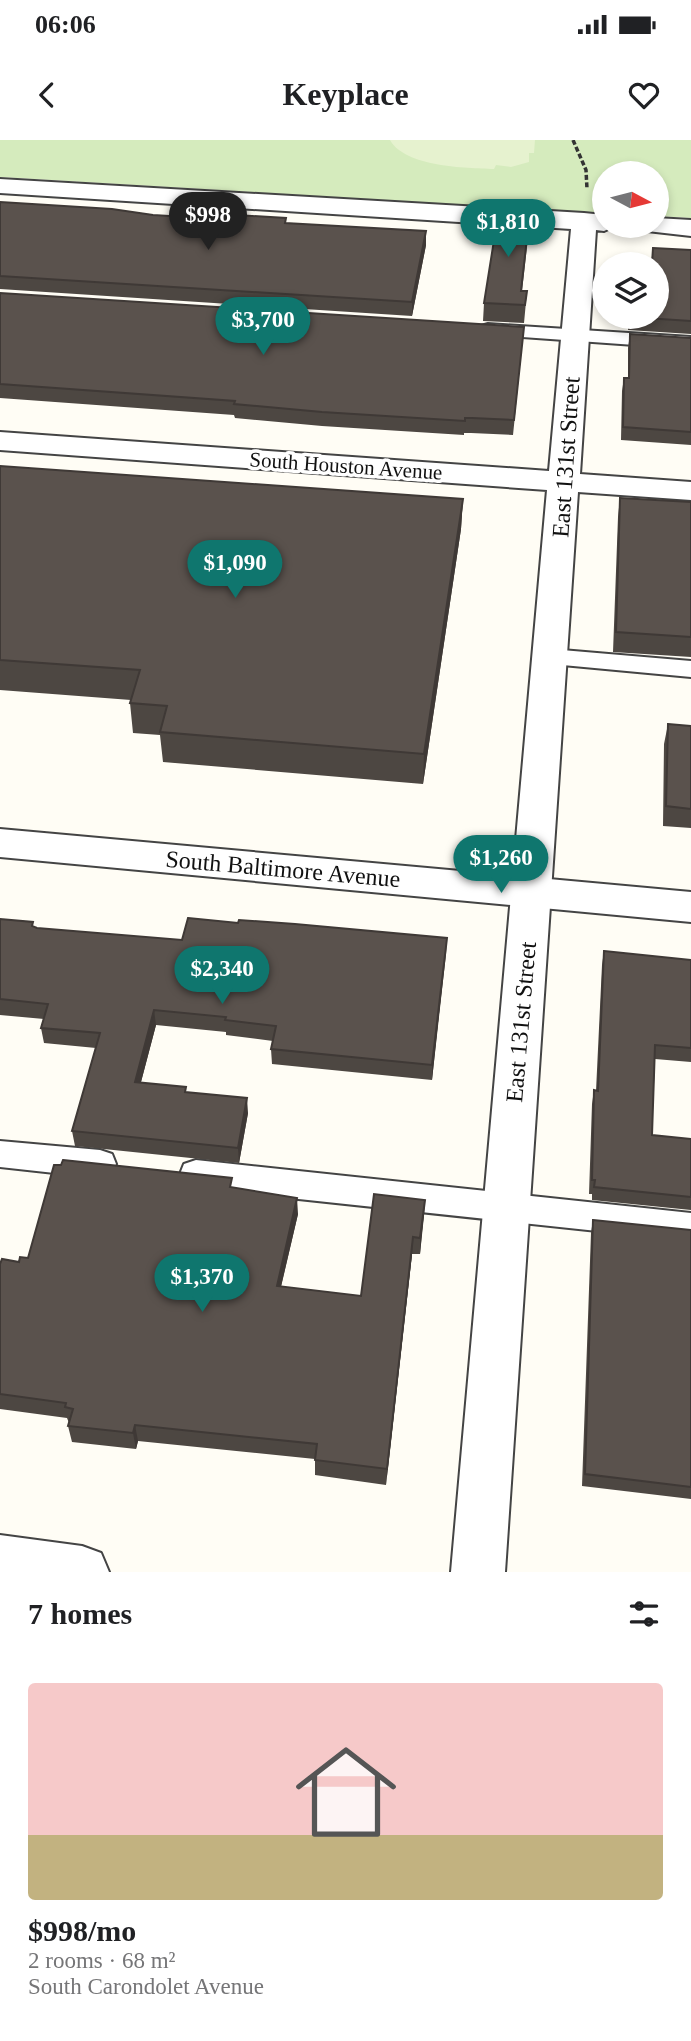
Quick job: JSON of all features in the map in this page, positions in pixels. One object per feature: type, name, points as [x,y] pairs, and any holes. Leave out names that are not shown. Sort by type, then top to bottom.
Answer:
[{"type":"street","points":[[0,186],[592,222]]},
{"type":"street","points":[[669,227],[691,228]]},
{"type":"street","name":"East 131st Street","points":[[478,1572],[575,335],[592,234]]},
{"type":"street","name":"South Houston Avenue","points":[[0,441],[691,491]]},
{"type":"street","name":"South Baltimore Avenue","points":[[0,843],[691,907]]},
{"type":"street","points":[[0,1562],[82,1572]]},
{"type":"lane","points":[[467,328],[691,343]]},
{"type":"lane","points":[[550,657],[691,668]]},
{"type":"lane","points":[[0,1154],[125,1167]]},
{"type":"lane","points":[[166,1171],[691,1227]]},
{"type":"path","points":[[573,140],[586,170],[592,212]]},
{"type":"green space","points":[[0,140],[691,140],[691,218],[669,217],[669,161],[592,161],[592,212],[0,177]]},
{"type":"green space","points":[[390,140],[535,140],[534,153],[529,153],[529,162],[511,167],[496,165],[494,169],[453,167],[422,161],[398,149]]},
{"type":"building","points":[[0,202],[186,217],[188,212],[286,218],[285,223],[426,231],[412,302],[0,276]]},
{"type":"building","points":[[499,209],[530,211],[521,291],[527,291],[525,305],[484,303]]},
{"type":"building","points":[[653,248],[691,250],[691,321],[669,320],[669,252],[653,252]]},
{"type":"building","points":[[0,293],[524,327],[514,420],[465,418],[465,421],[322,412],[234,404],[235,401],[0,384]]},
{"type":"building","points":[[630,334],[691,338],[691,432],[623,427],[624,378],[629,378]]},
{"type":"building","points":[[0,466],[463,499],[424,754],[160,732],[167,706],[130,703],[140,670],[0,660]]},
{"type":"building","points":[[620,498],[691,502],[691,637],[616,632]]},
{"type":"building","points":[[668,724],[691,726],[691,809],[666,806]]},
{"type":"building","points":[[188,918],[238,923],[239,920],[295,924],[447,938],[432,1065],[271,1049],[276,1026],[225,1020],[226,1017],[154,1010],[135,1082],[186,1087],[185,1092],[247,1098],[238,1148],[72,1131],[100,1033],[41,1028],[48,1004],[0,999],[0,919],[33,922],[32,926],[37,928],[182,940]]},
{"type":"building","points":[[604,951],[691,960],[691,1048],[655,1045],[652,1135],[691,1139],[691,1197],[594,1187],[594,1090],[598,1091]]},
{"type":"building","points":[[63,1160],[232,1178],[230,1187],[297,1198],[277,1286],[361,1296],[374,1194],[425,1200],[420,1238],[413,1237],[387,1469],[315,1460],[317,1444],[135,1425],[133,1433],[68,1426],[73,1409],[65,1407],[66,1403],[0,1394],[0,1264],[2,1259],[19,1262],[20,1257],[28,1258],[54,1165],[61,1165]]},
{"type":"building","points":[[593,1220],[691,1230],[691,1487],[585,1474]]}]
